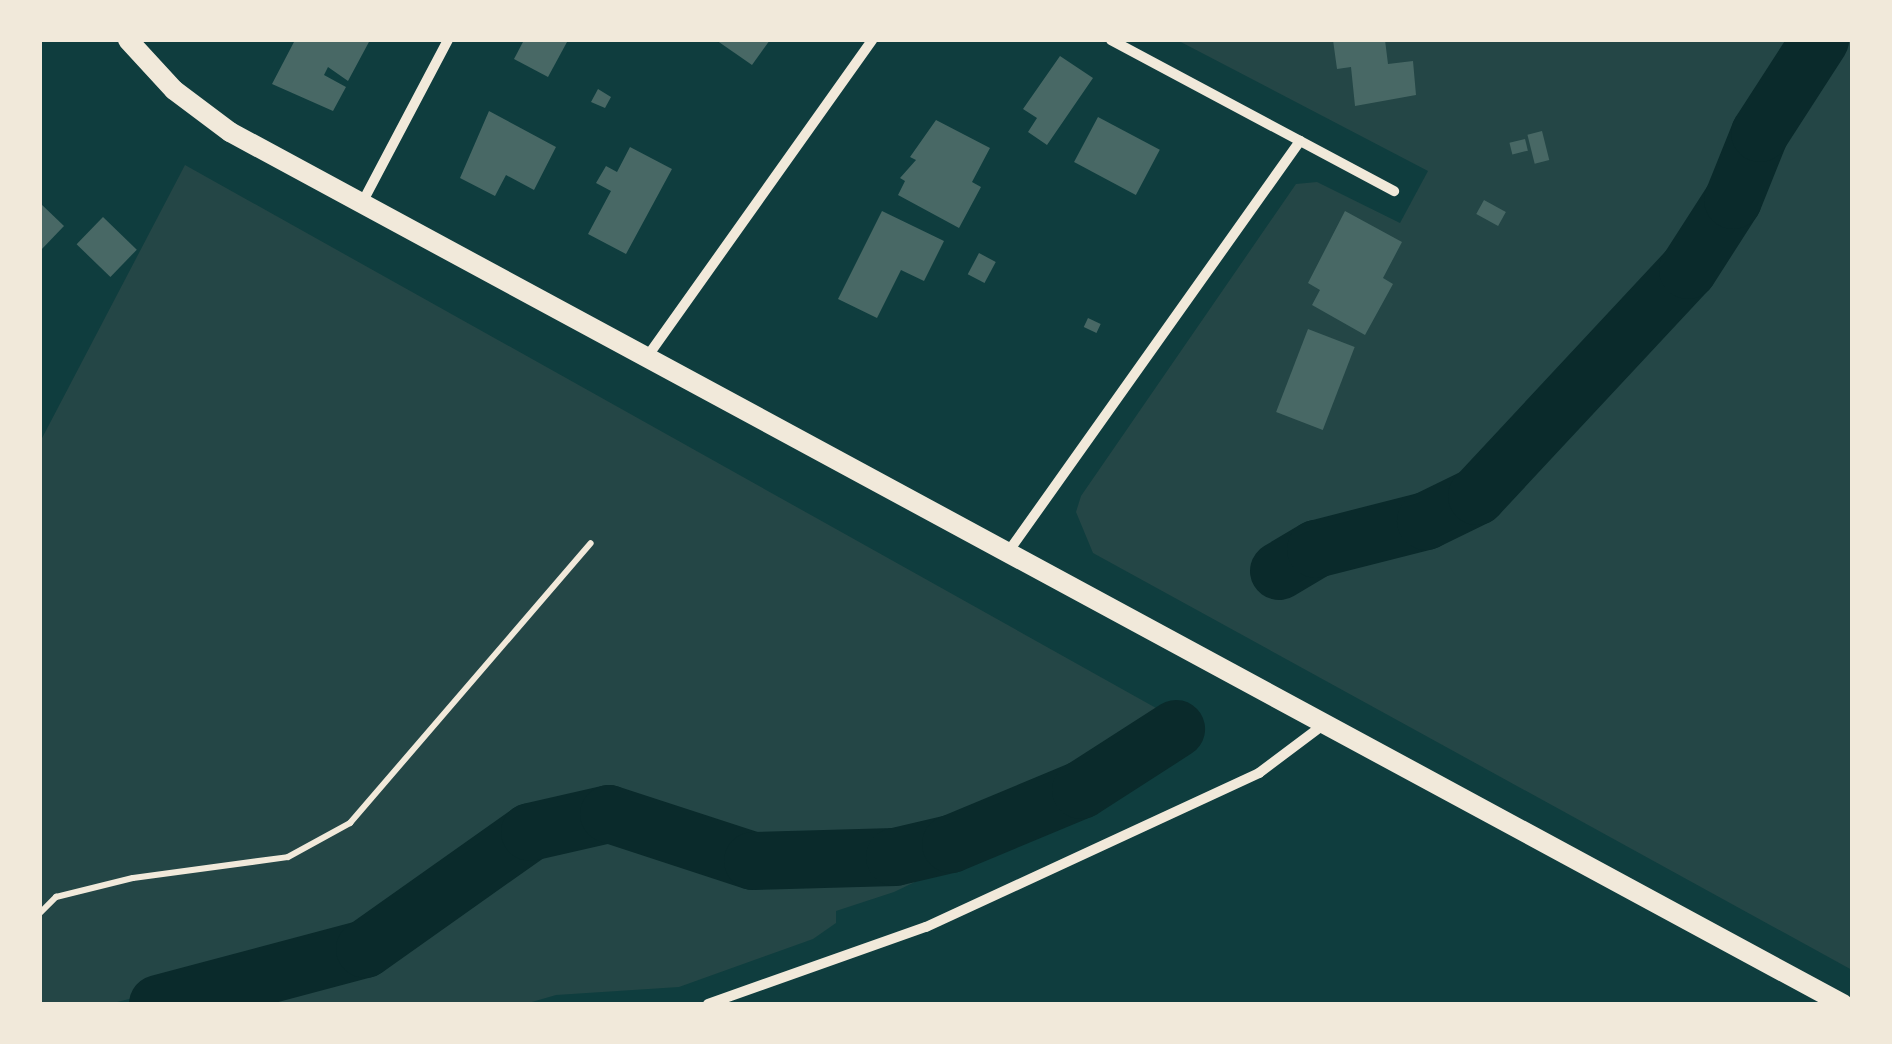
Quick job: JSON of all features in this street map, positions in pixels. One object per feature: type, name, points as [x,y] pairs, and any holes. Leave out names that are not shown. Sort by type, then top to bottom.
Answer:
[{"type":"main road","points":[[128,40],[174,90],[230,132],[644,362],[1843,1004]]},
{"type":"street","points":[[361,205],[448,40]]},
{"type":"street","points":[[644,362],[872,40]]},
{"type":"street","points":[[1111,40],[1394,190]]},
{"type":"street","points":[[1005,556],[1300,140]]},
{"type":"street","points":[[708,1004],[944,919],[1259,773],[1324,724]]},
{"type":"path","points":[[40,913],[56,897],[133,878],[288,858],[350,824],[591,543]]},
{"type":"shaded area","points":[[1177,40],[1806,40],[1764,106],[1723,201],[1681,265],[1474,490],[1426,515],[1323,540],[1276,565],[1283,577],[1368,540],[1429,525],[1495,488],[1703,264],[1749,187],[1780,113],[1828,46],[1852,40],[1852,970],[1093,553],[1076,512],[1081,496],[1296,184],[1317,182],[1400,223],[1428,171]]},
{"type":"shaded area","points":[[185,165],[1190,727],[1171,759],[894,892],[836,911],[836,923],[813,939],[679,987],[556,995],[525,1004],[182,1004],[355,966],[545,840],[586,828],[614,826],[742,869],[816,871],[941,858],[1145,762],[1181,732],[1170,726],[1028,803],[953,837],[911,847],[757,852],[611,802],[581,806],[512,831],[358,942],[109,1004],[40,1004],[40,442]]},
{"type":"building","points":[[295,40],[370,40],[348,81],[328,67],[324,75],[346,87],[333,111],[272,84]]},
{"type":"building","points":[[524,40],[567,42],[548,77],[514,59]]},
{"type":"building","points":[[716,40],[770,40],[752,65]]},
{"type":"building","points":[[1333,40],[1385,40],[1388,64],[1413,61],[1416,95],[1355,106],[1351,67],[1337,69]]},
{"type":"building","points":[[1060,56],[1093,78],[1047,145],[1028,132],[1037,118],[1023,109]]},
{"type":"building","points":[[598,89],[611,97],[605,108],[591,102]]},
{"type":"building","points":[[489,111],[556,147],[534,190],[506,175],[495,196],[460,178]]},
{"type":"building","points":[[1098,117],[1160,150],[1136,195],[1074,162]]},
{"type":"building","points":[[936,120],[990,148],[972,182],[981,187],[959,228],[898,195],[905,181],[900,178],[916,160],[910,157]]},
{"type":"building","points":[[1542,131],[1549,160],[1535,164],[1527,135]]},
{"type":"building","points":[[1525,139],[1528,151],[1512,155],[1509,143]]},
{"type":"building","points":[[630,147],[672,169],[626,254],[588,234],[611,191],[596,183],[606,166],[617,172]]},
{"type":"building","points":[[1484,200],[1506,212],[1498,226],[1476,214]]},
{"type":"building","points":[[40,203],[64,226],[40,251]]},
{"type":"building","points":[[882,211],[944,241],[924,281],[901,270],[877,318],[838,299]]},
{"type":"building","points":[[1345,211],[1402,242],[1383,278],[1393,284],[1365,335],[1312,305],[1320,290],[1308,283]]},
{"type":"building","points":[[103,217],[137,250],[110,277],[77,244]]},
{"type":"building","points":[[979,253],[996,262],[985,283],[968,274]]},
{"type":"building","points":[[1088,318],[1101,324],[1096,333],[1084,327]]},
{"type":"building","points":[[1308,329],[1355,347],[1323,430],[1276,412]]},
{"type":"waterway","points":[[1279,571],[1316,549],[1426,521],[1477,496],[1688,270],[1733,200],[1760,133],[1820,40]]},
{"type":"waterway","points":[[158,1004],[365,949],[530,832],[609,814],[753,861],[895,857],[951,844],[1081,790],[1176,729]]}]
